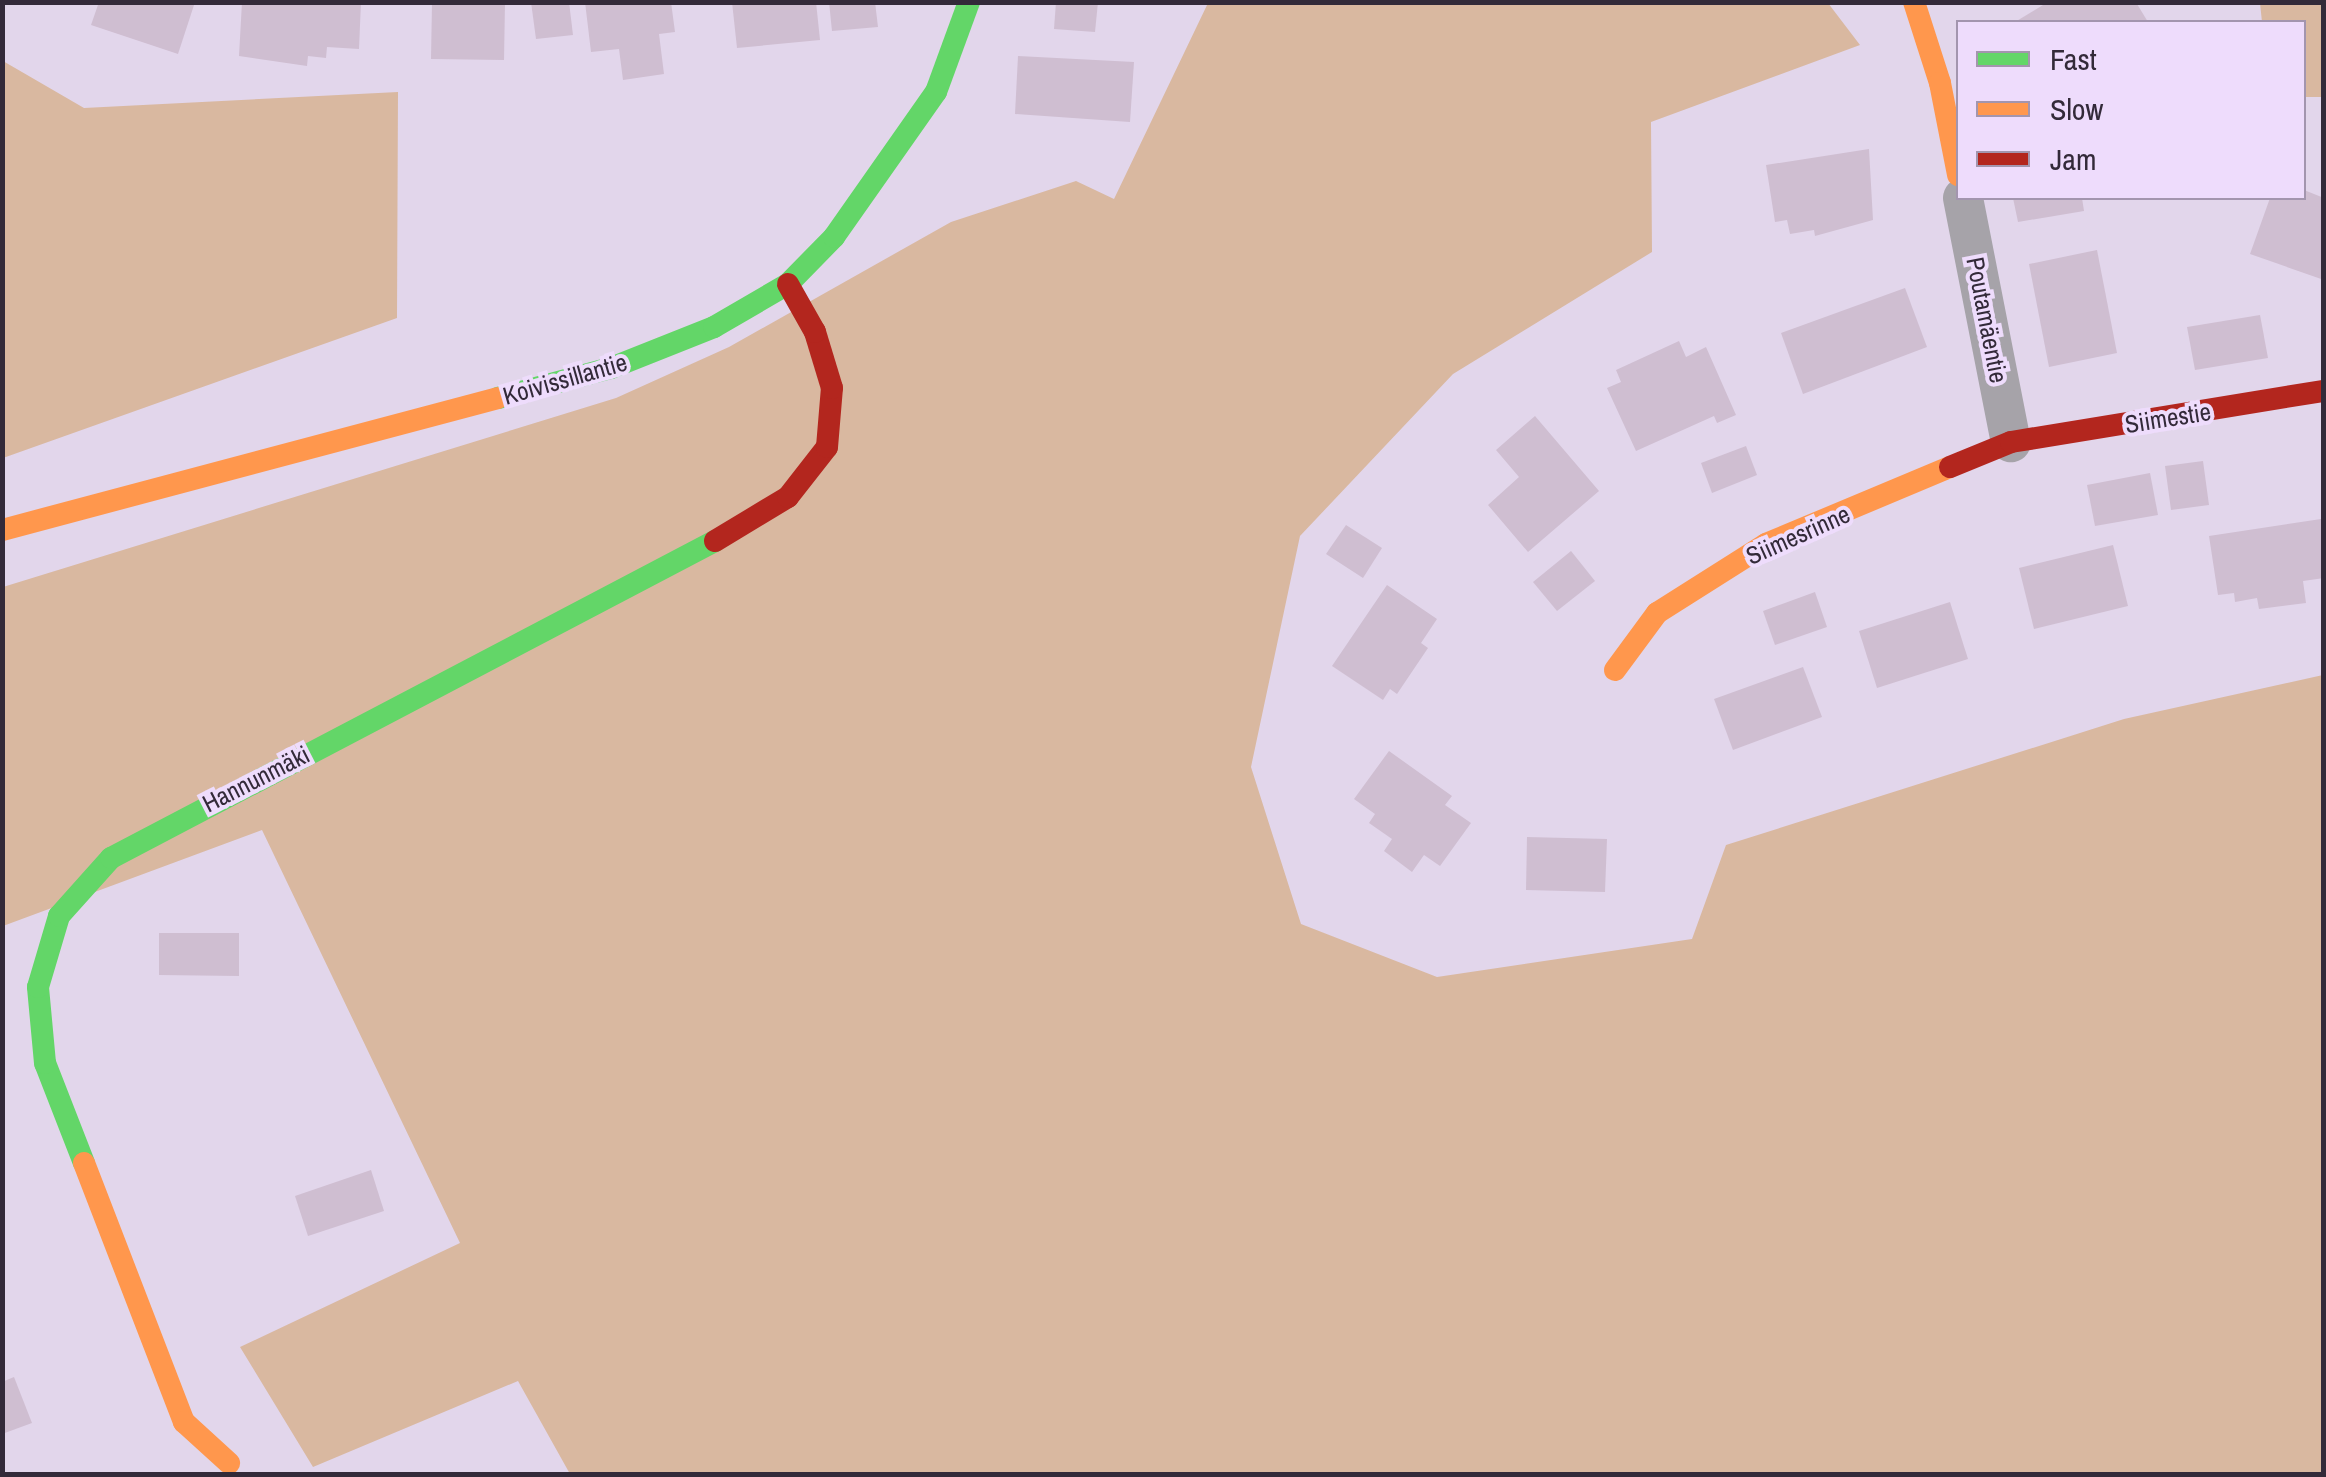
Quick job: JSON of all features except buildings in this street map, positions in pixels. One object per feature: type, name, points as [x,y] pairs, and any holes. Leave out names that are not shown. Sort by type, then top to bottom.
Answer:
[{"type":"street","name":"Koivissillantie","points":[[2,530],[611,368],[714,327],[788,284],[834,237],[899,153],[936,92],[970,2]]},
{"type":"street","points":[[1914,2],[1940,83],[1956,165]]},
{"type":"street","name":"Poutamäentie","points":[[1963,200],[2011,442]]},
{"type":"street","name":"Hannunmäki","points":[[229,1463],[184,1422],[45,1063],[38,987],[59,916],[111,858],[712,543],[788,497],[827,447],[832,388],[815,332],[788,284]]},
{"type":"street","name":"Siimestie","points":[[2011,442],[2324,391]]},
{"type":"street","name":"Siimesrinne","points":[[1615,670],[1657,613],[1766,544],[2011,442]]},
{"type":"shaded area","points":[[1208,3],[1828,3],[1860,45],[1651,122],[1652,252],[1453,374],[1300,536],[1251,767],[1301,924],[1437,977],[1692,939],[1726,845],[2124,719],[2323,675],[2323,1474],[570,1474],[518,1381],[313,1467],[240,1347],[460,1243],[262,830],[3,926],[3,587],[616,398],[729,347],[951,222],[1076,181],[1114,199]]},
{"type":"shaded area","points":[[2260,3],[2323,3],[2323,97],[2306,97],[2306,20],[2262,20]]},
{"type":"shaded area","points":[[3,61],[84,108],[398,92],[397,318],[3,458]]},
{"type":"traffic: fast","points":[[498,398],[611,368],[714,327],[788,284],[834,237],[936,92],[969,2]]},
{"type":"traffic: fast","points":[[84,1163],[45,1063],[38,987],[59,916],[111,858],[715,541]]},
{"type":"traffic: slow","points":[[1914,2],[1940,83],[1956,165]]},
{"type":"traffic: slow","points":[[2,530],[498,398]]},
{"type":"traffic: slow","points":[[1615,670],[1657,613],[1766,544],[1950,467]]},
{"type":"traffic: slow","points":[[84,1163],[184,1422],[229,1463]]},
{"type":"traffic: jam","points":[[715,541],[788,497],[827,447],[832,388],[815,332],[788,284]]},
{"type":"traffic: jam","points":[[1950,467],[2011,442],[2324,391]]}]
